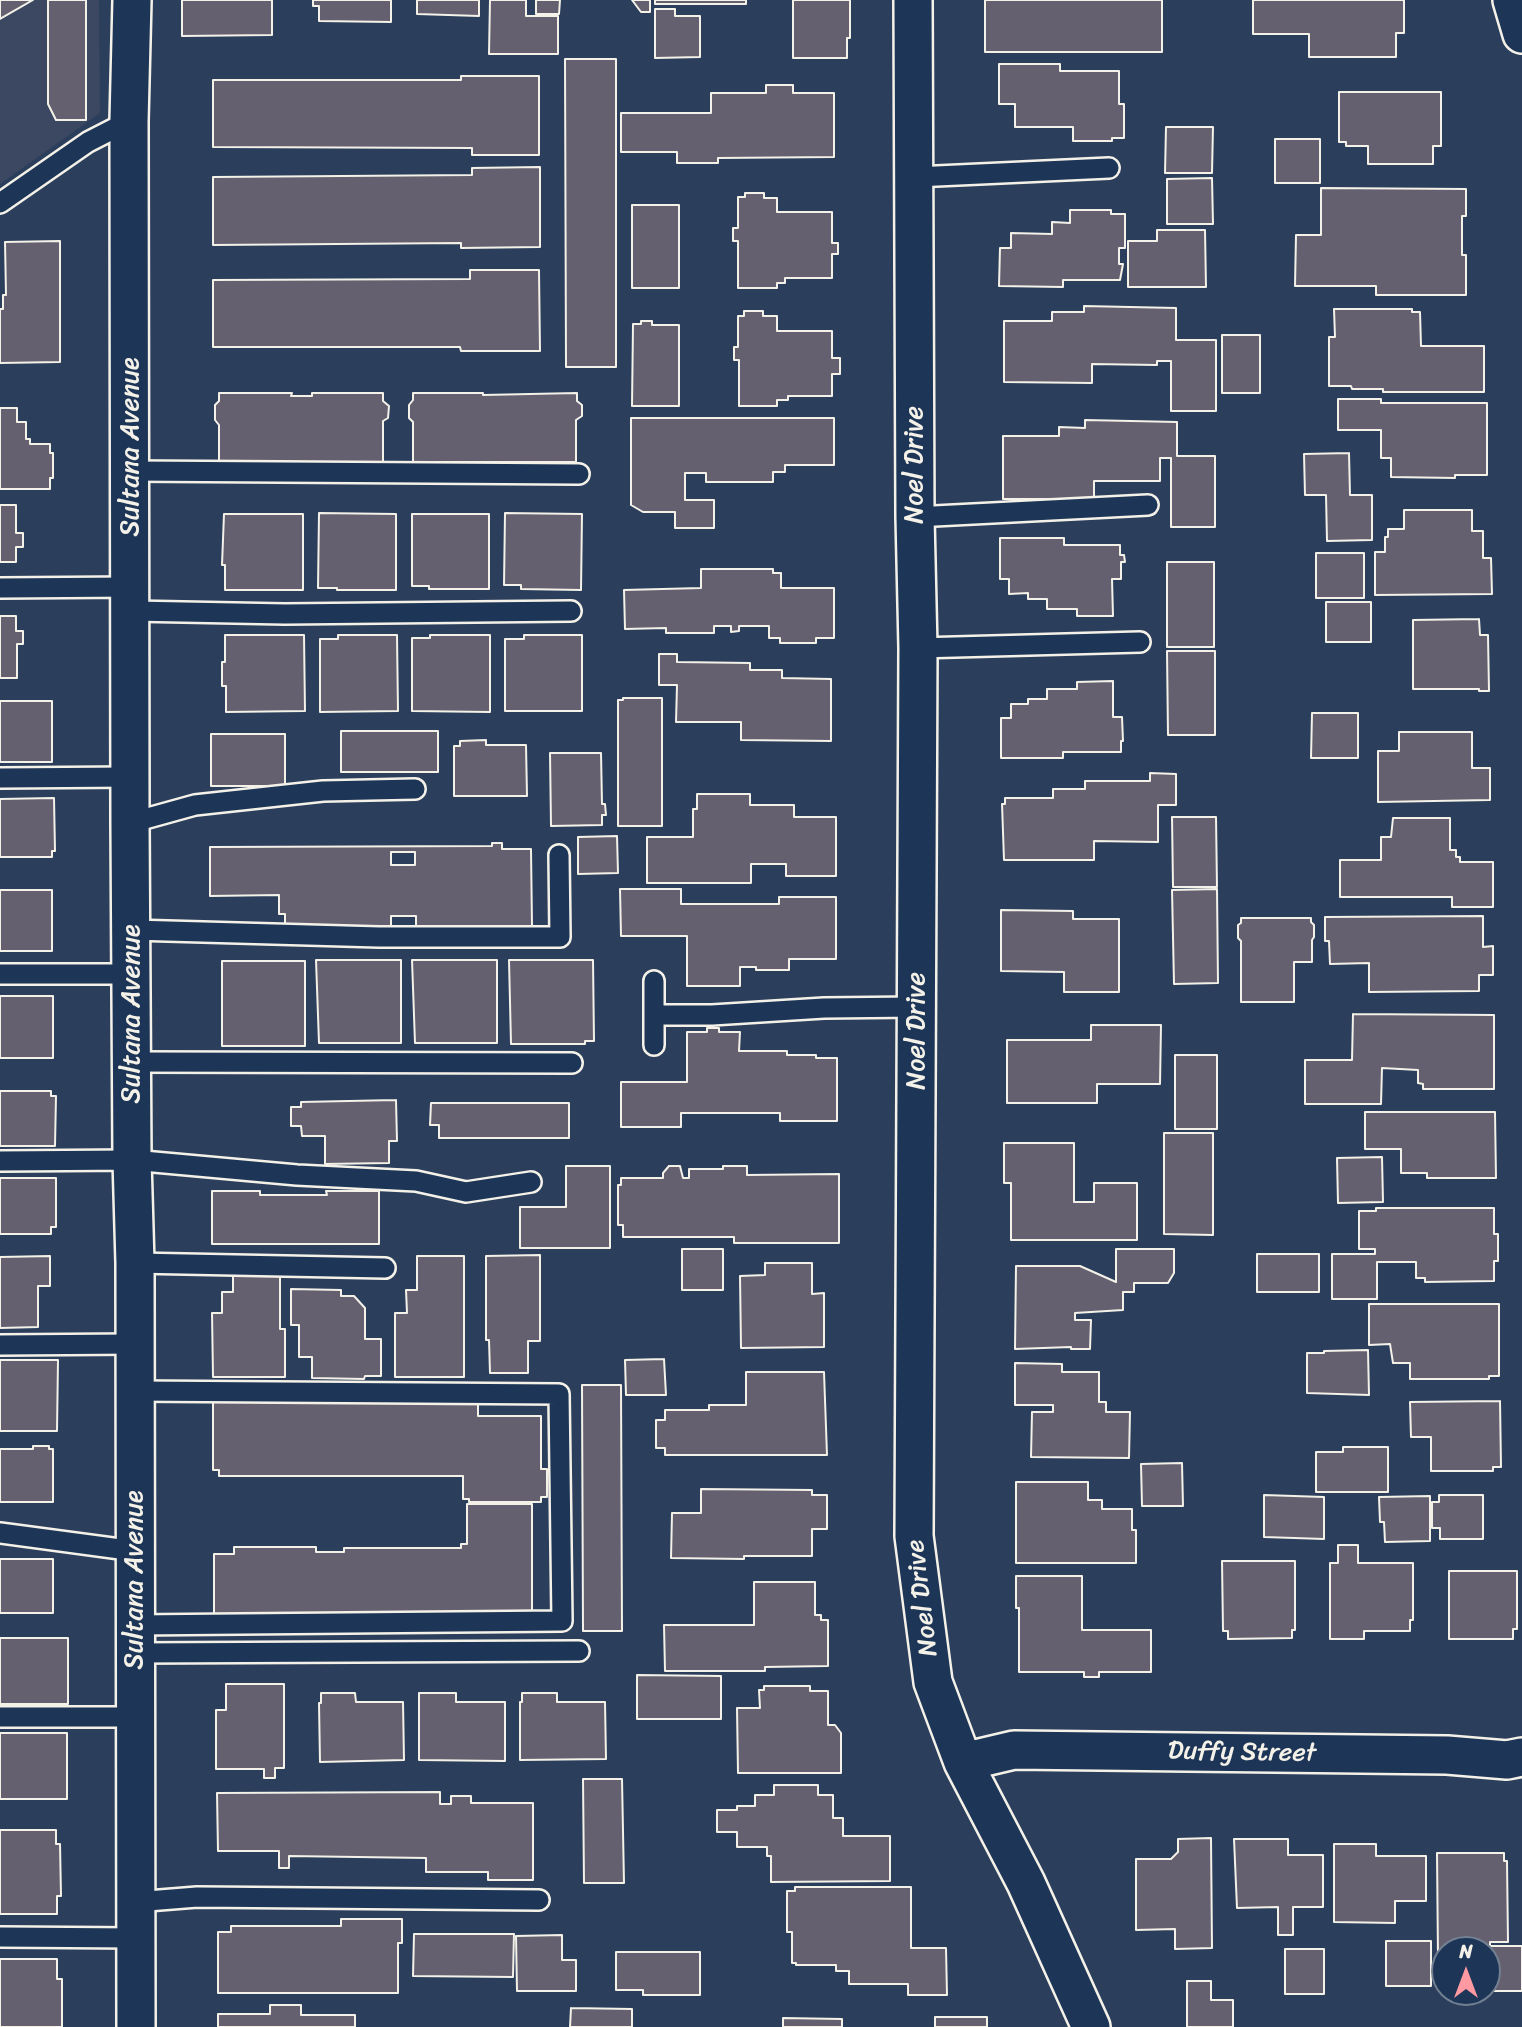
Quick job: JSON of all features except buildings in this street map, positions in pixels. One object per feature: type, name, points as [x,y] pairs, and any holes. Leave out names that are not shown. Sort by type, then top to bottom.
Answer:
[{"type":"street","name":"Sultana Avenue","points":[[132,0],[129,121],[136,2027]]},
{"type":"street","name":"Noel Drive","points":[[914,0],[915,517],[918,648],[914,1536],[933,1682],[963,1762],[1026,1883],[1091,2027]]},
{"type":"street","points":[[1512,0],[1522,34]]},
{"type":"street","name":"Duffy Street","points":[[963,1762],[1014,1750],[1447,1755],[1507,1760],[1522,1757]]},
{"type":"lane","points":[[0,203],[88,142],[129,121]]},
{"type":"lane","points":[[915,177],[1109,168]]},
{"type":"lane","points":[[131,471],[579,474]]},
{"type":"lane","points":[[915,517],[1148,505]]},
{"type":"lane","points":[[0,588],[285,614],[571,611]]},
{"type":"lane","points":[[918,648],[1140,642]]},
{"type":"lane","points":[[0,778],[131,777]]},
{"type":"lane","points":[[131,823],[195,805],[323,791],[415,789]]},
{"type":"lane","points":[[132,930],[379,937],[560,937],[559,855]]},
{"type":"lane","points":[[0,974],[132,974]]},
{"type":"lane","points":[[654,981],[654,1045]]},
{"type":"lane","points":[[654,1015],[917,1007]]},
{"type":"lane","points":[[133,1062],[572,1063]]},
{"type":"lane","points":[[0,1161],[132,1160],[297,1175],[416,1181],[466,1192],[531,1182]]},
{"type":"lane","points":[[135,1264],[385,1268]]},
{"type":"lane","points":[[0,1345],[135,1343]]},
{"type":"lane","points":[[134,1391],[559,1394],[562,1621],[135,1639]]},
{"type":"lane","points":[[0,1533],[135,1551]]},
{"type":"lane","points":[[135,1639],[579,1650]]},
{"type":"lane","points":[[0,1717],[135,1717]]},
{"type":"lane","points":[[135,1902],[197,1897],[539,1900]]},
{"type":"lane","points":[[0,1937],[136,1938]]},
{"type":"shaded area","points":[[0,0],[99,0],[100,113],[0,184]]}]
